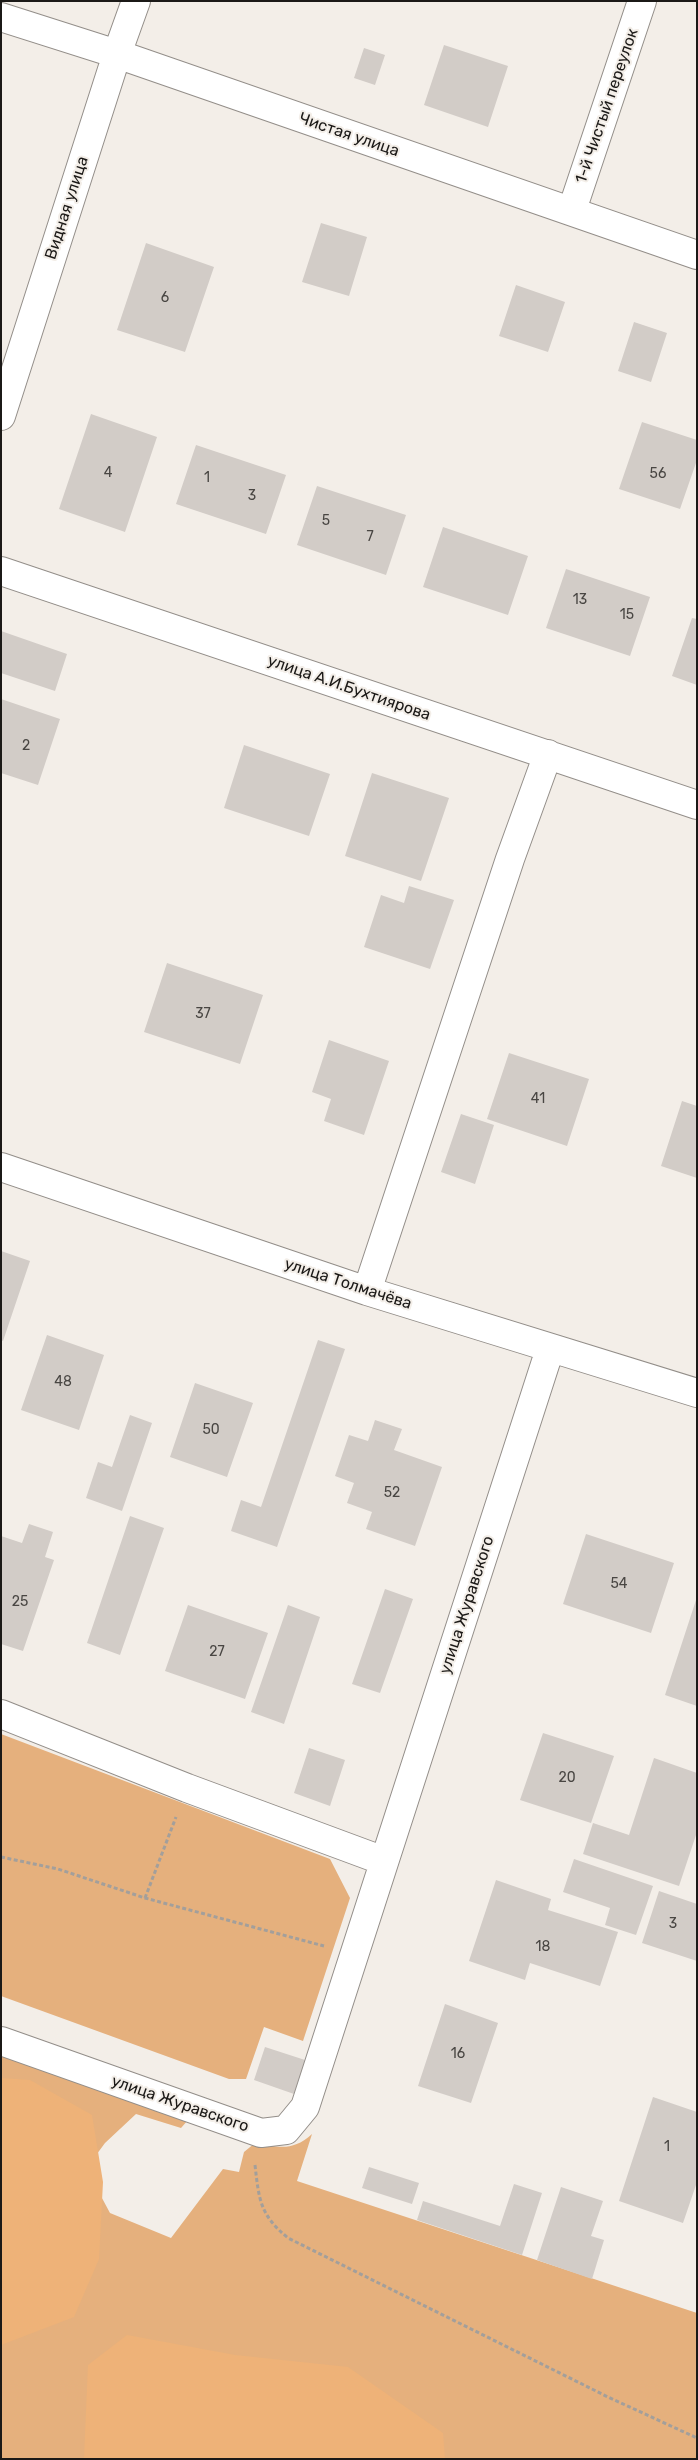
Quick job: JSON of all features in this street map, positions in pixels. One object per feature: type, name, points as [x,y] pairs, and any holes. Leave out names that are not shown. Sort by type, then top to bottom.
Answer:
[{"type":"street","name":"Видная улица","points":[[1,416],[117,54],[136,1]]},
{"type":"street","name":"1-й Чистый переулок","points":[[572,210],[642,1]]},
{"type":"street","name":"Чистая улица","points":[[1,17],[117,54],[572,210],[697,255]]},
{"type":"street","name":"улица А.И.Бухтиярова","points":[[1,571],[697,805]]},
{"type":"street","points":[[367,1291],[510,859],[548,754]]},
{"type":"street","name":"улица Толмачёва","points":[[1,1166],[367,1291],[697,1393]]},
{"type":"street","name":"улица Журавского","points":[[1,2041],[261,2132],[286,2130],[305,2108],[550,1349]]},
{"type":"street","points":[[1,1714],[187,1788],[384,1861]]},
{"type":"path","points":[[145,1898],[187,1788]]},
{"type":"path","points":[[1,1857],[58,1869],[145,1898],[354,1954]]},
{"type":"path","points":[[261,2132],[255,2164],[259,2199],[272,2225],[288,2238],[608,2397],[697,2438]]},
{"type":"shaded area","points":[[1,1734],[330,1859],[350,1898],[303,2041],[264,2027],[246,2079],[229,2079],[1,1996]]},
{"type":"shaded area","points":[[1,2052],[188,2120],[181,2128],[136,2114],[105,2143],[91,2162],[95,2185],[110,2213],[171,2238],[223,2169],[239,2172],[244,2152],[255,2143],[278,2147],[292,2146],[305,2140],[312,2134],[297,2181],[697,2313],[697,2459],[1,2459]]},
{"type":"shaded area","points":[[1,2078],[30,2080],[92,2115],[103,2182],[99,2259],[74,2317],[1,2345]]},
{"type":"shaded area","points":[[127,2335],[235,2355],[348,2367],[443,2433],[445,2459],[84,2459],[88,2365]]},
{"type":"building","points":[[444,45],[508,66],[488,127],[424,105]]},
{"type":"building","points":[[364,48],[385,55],[375,85],[354,78]]},
{"type":"building","points":[[321,223],[367,237],[349,296],[302,282]]},
{"type":"building","points":[[146,243],[214,267],[185,352],[117,330]]},
{"type":"building","points":[[516,285],[565,302],[548,352],[499,336]]},
{"type":"building","points":[[634,322],[667,333],[651,382],[618,371]]},
{"type":"building","points":[[91,414],[157,437],[125,532],[59,509]]},
{"type":"building","points":[[642,422],[697,440],[697,460],[680,509],[619,489]]},
{"type":"building","points":[[196,445],[286,475],[266,534],[176,504]]},
{"type":"building","points":[[317,486],[406,515],[386,575],[297,545]]},
{"type":"building","points":[[443,527],[528,556],[508,615],[423,587]]},
{"type":"building","points":[[566,569],[650,597],[630,656],[546,628]]},
{"type":"building","points":[[692,618],[697,619],[697,685],[672,676]]},
{"type":"building","points":[[1,631],[67,654],[55,691],[1,673]]},
{"type":"building","points":[[1,699],[60,719],[38,785],[1,773]]},
{"type":"building","points":[[244,745],[330,774],[309,836],[224,808]]},
{"type":"building","points":[[372,773],[449,798],[421,881],[345,856]]},
{"type":"building","points":[[409,886],[454,900],[430,969],[364,947],[381,895],[404,903]]},
{"type":"building","points":[[167,963],[263,995],[240,1064],[144,1032]]},
{"type":"building","points":[[329,1040],[389,1061],[364,1135],[324,1121],[331,1099],[312,1092]]},
{"type":"building","points":[[509,1053],[589,1079],[567,1146],[487,1119]]},
{"type":"building","points":[[682,1101],[697,1106],[697,1178],[661,1166]]},
{"type":"building","points":[[461,1114],[494,1125],[475,1184],[441,1172]]},
{"type":"building","points":[[1,1251],[30,1261],[3,1341],[1,1340]]},
{"type":"building","points":[[47,1335],[104,1355],[79,1430],[21,1410]]},
{"type":"building","points":[[318,1340],[345,1349],[277,1547],[231,1531],[241,1500],[261,1507]]},
{"type":"building","points":[[195,1383],[253,1403],[227,1477],[170,1457]]},
{"type":"building","points":[[130,1415],[152,1423],[122,1511],[86,1498],[98,1462],[112,1467]]},
{"type":"building","points":[[375,1420],[402,1429],[394,1450],[442,1467],[415,1546],[366,1529],[372,1512],[347,1503],[354,1483],[335,1476],[349,1435],[368,1441]]},
{"type":"building","points":[[130,1516],[164,1528],[120,1655],[87,1643]]},
{"type":"building","points":[[29,1524],[53,1532],[45,1557],[54,1560],[23,1651],[1,1644],[1,1536],[22,1543]]},
{"type":"building","points":[[586,1534],[674,1563],[651,1633],[563,1604]]},
{"type":"building","points":[[385,1589],[413,1599],[380,1693],[352,1684]]},
{"type":"building","points":[[697,1601],[697,1706],[665,1695]]},
{"type":"building","points":[[188,1605],[268,1633],[245,1699],[165,1671]]},
{"type":"building","points":[[288,1605],[320,1617],[284,1724],[251,1712]]},
{"type":"building","points":[[543,1733],[614,1756],[591,1823],[520,1800]]},
{"type":"building","points":[[309,1748],[345,1760],[330,1806],[294,1793]]},
{"type":"building","points":[[654,1758],[697,1773],[697,1832],[679,1886],[583,1854],[593,1823],[629,1835]]},
{"type":"building","points":[[574,1859],[653,1886],[636,1935],[605,1925],[610,1908],[563,1892]]},
{"type":"building","points":[[496,1880],[551,1899],[548,1910],[618,1932],[600,1986],[530,1963],[525,1980],[469,1961]]},
{"type":"building","points":[[659,1891],[697,1904],[697,1961],[642,1943]]},
{"type":"building","points":[[445,2004],[498,2023],[471,2103],[418,2086]]},
{"type":"building","points":[[265,2047],[305,2060],[294,2094],[254,2080]]},
{"type":"building","points":[[653,2097],[697,2112],[697,2182],[683,2223],[619,2201]]},
{"type":"building","points":[[369,2167],[419,2183],[412,2204],[362,2188]]},
{"type":"building","points":[[514,2184],[542,2193],[522,2255],[417,2220],[423,2201],[500,2226]]},
{"type":"building","points":[[561,2187],[603,2201],[591,2236],[604,2240],[592,2279],[537,2260]]}]
